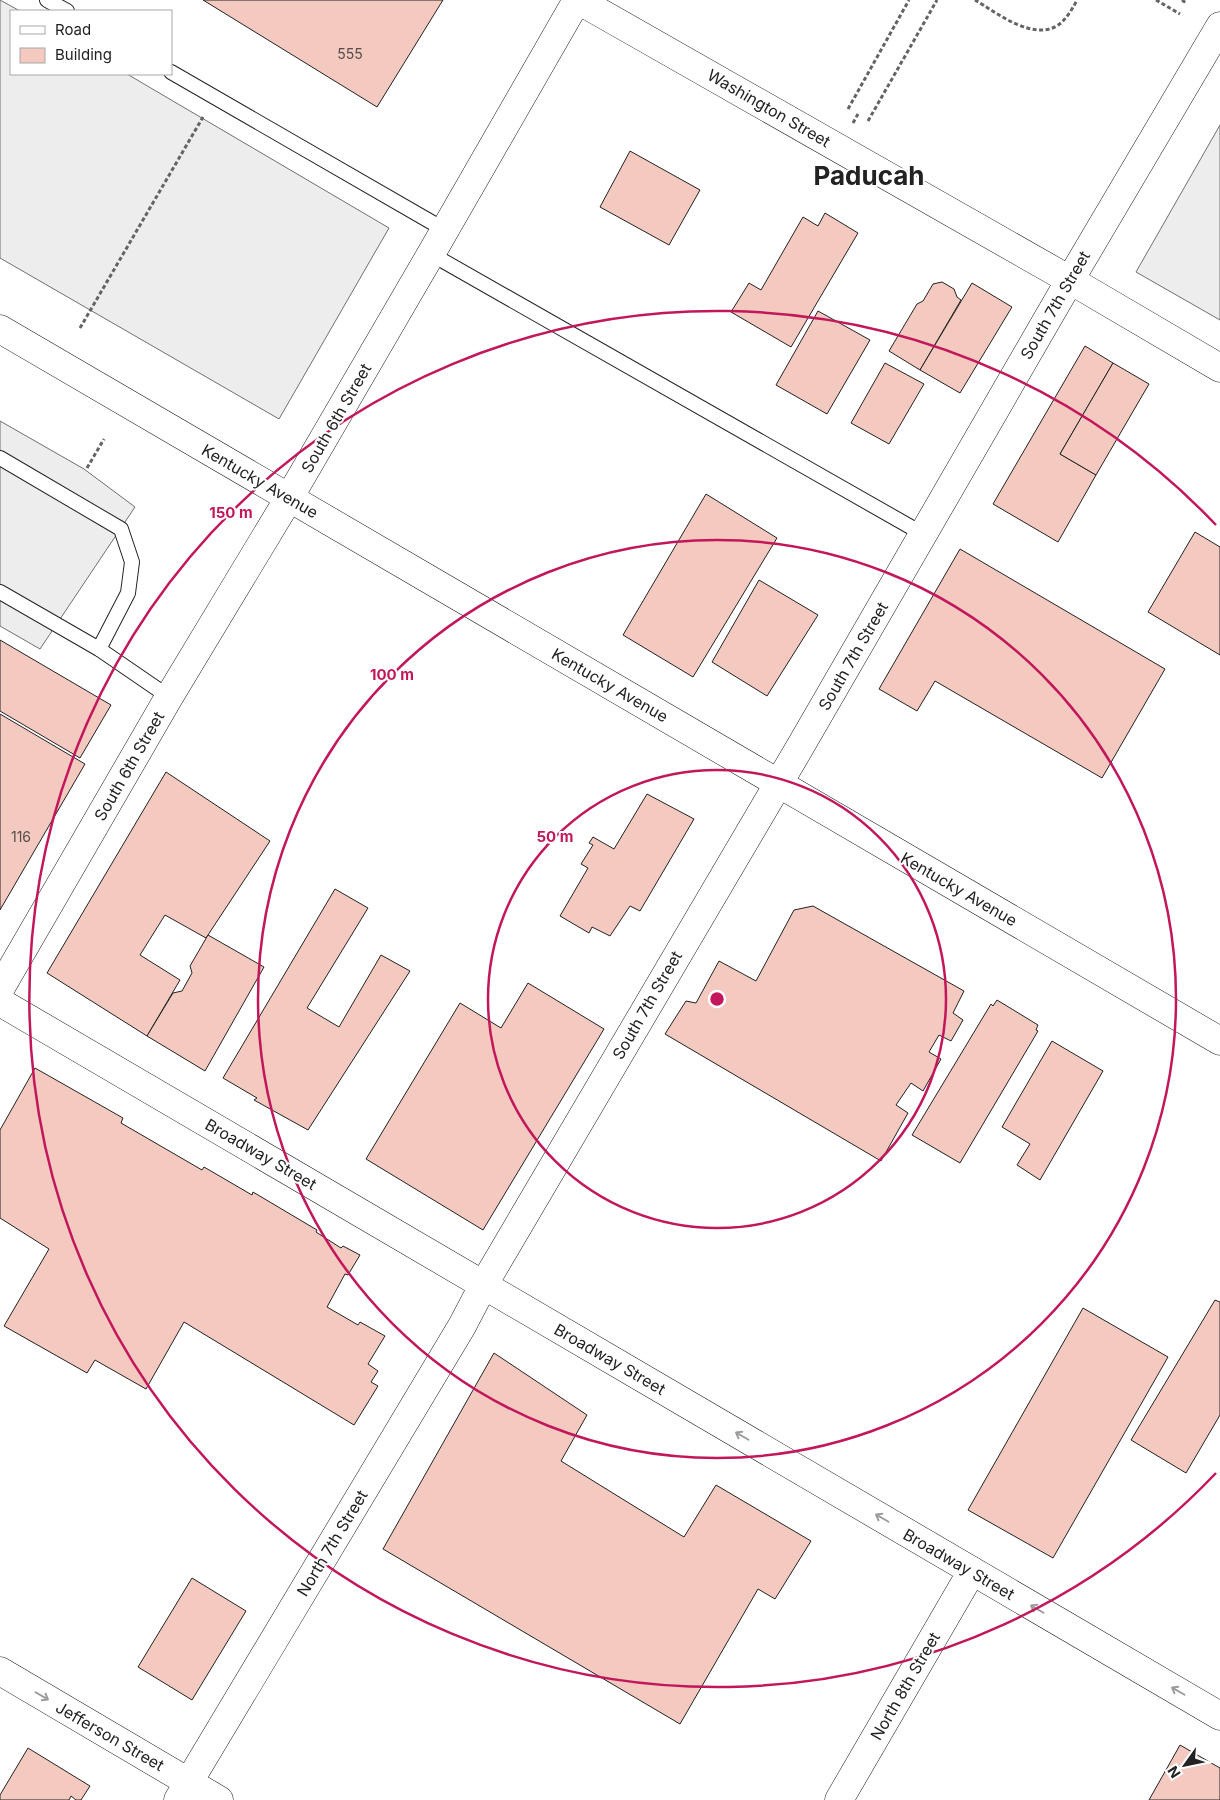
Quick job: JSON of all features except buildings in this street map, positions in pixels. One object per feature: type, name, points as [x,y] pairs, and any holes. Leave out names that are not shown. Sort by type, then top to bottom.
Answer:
[{"type":"street","name":"South 6th Street","points":[[0,989],[169,697],[289,498],[578,0]]},
{"type":"street","name":"Washington Street","points":[[578,0],[1070,280],[1220,368]]},
{"type":"street","name":"South 7th Street","points":[[484,1284],[1220,26]]},
{"type":"street","name":"Kentucky Avenue","points":[[0,328],[1220,1041]]},
{"type":"street","name":"Broadway Street","points":[[0,1002],[1220,1716]]},
{"type":"street","name":"North 7th Street","points":[[183,1791],[462,1326],[484,1284]]},
{"type":"street","name":"North 8th Street","points":[[839,1800],[972,1571]]},
{"type":"street","name":"Jefferson Street","points":[[0,1671],[183,1791],[219,1800]]},
{"type":"lane","points":[[47,0],[65,10]]},
{"type":"lane","points":[[172,73],[445,230]]},
{"type":"lane","points":[[431,254],[923,534]]},
{"type":"lane","points":[[0,458],[121,529],[132,562],[128,592],[99,649]]},
{"type":"lane","points":[[0,592],[99,649],[169,697]]},
{"type":"path","points":[[848,109],[909,0]]},
{"type":"path","points":[[868,121],[937,0]]},
{"type":"path","points":[[975,0],[1008,20],[1040,31],[1050,30],[1061,23],[1077,0]]},
{"type":"path","points":[[1156,0],[1180,14]]},
{"type":"path","points":[[1182,0],[1186,3]]},
{"type":"path","points":[[853,124],[858,114]]},
{"type":"path","points":[[80,328],[204,116]]},
{"type":"path","points":[[87,468],[104,439]]},
{"type":"shaded area","points":[[0,0],[18,10],[10,10],[10,75],[129,75],[389,228],[279,419],[0,258]]},
{"type":"shaded area","points":[[1220,125],[1220,320],[1136,272]]},
{"type":"shaded area","points":[[0,421],[84,469],[135,507],[40,649],[0,626]]},
{"type":"district","name":"Paducah","points":[[869,176]]}]
